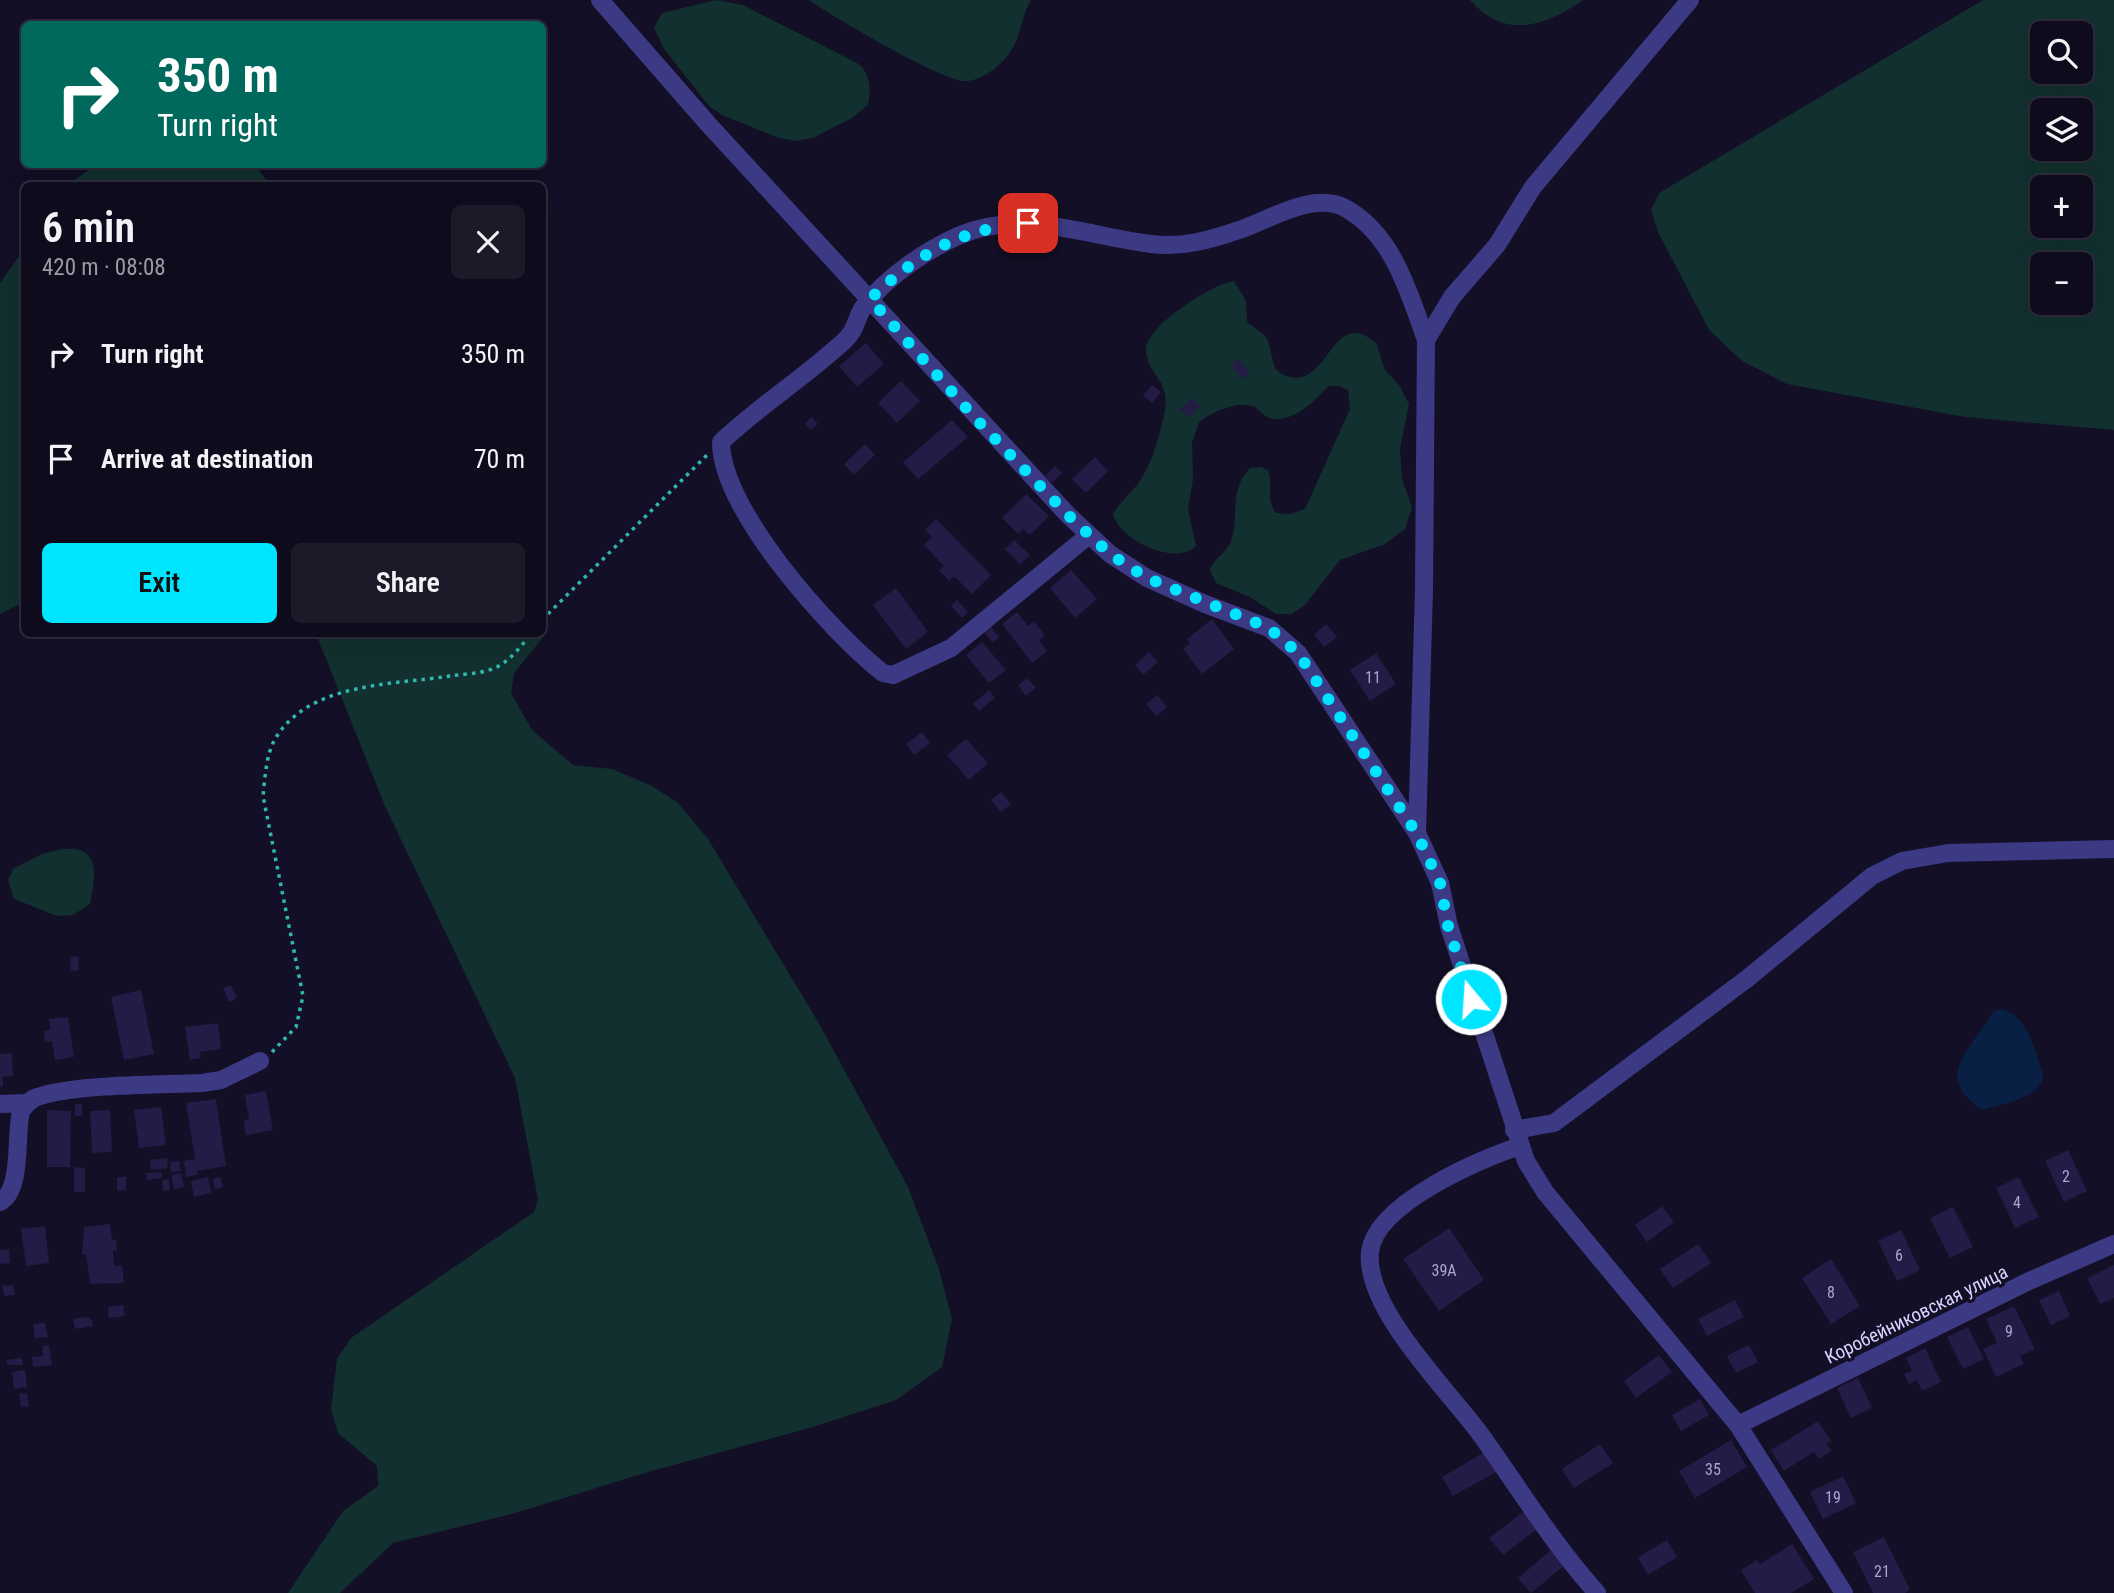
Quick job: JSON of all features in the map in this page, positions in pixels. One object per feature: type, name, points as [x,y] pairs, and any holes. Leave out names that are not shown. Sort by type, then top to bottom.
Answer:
[{"type":"street","points":[[600,0],[709,125],[870,299],[975,418],[1089,535],[1110,554],[1147,578],[1205,604],[1252,620],[1286,639],[1359,743],[1417,834],[1440,883],[1448,926],[1517,1138],[1545,1192],[1738,1425],[1844,1593]]},
{"type":"street","points":[[1426,340],[1452,297],[1497,245],[1533,187],[1690,0]]},
{"type":"street","points":[[1089,535],[951,648],[893,675],[883,673],[798,589],[731,486],[722,465],[721,442],[843,341],[851,333],[870,299],[926,254],[978,229],[1028,223],[1061,226],[1153,244],[1192,244],[1321,202],[1344,207],[1387,247],[1405,281],[1426,340],[1424,589],[1417,834]]},
{"type":"street","points":[[1597,1593],[1543,1527],[1480,1433],[1409,1346],[1379,1291],[1370,1253],[1373,1241],[1391,1215],[1407,1202],[1495,1154],[1517,1138],[1554,1123],[1748,978],[1872,876],[1902,861],[1948,853],[2114,849]]},
{"type":"street","points":[[0,1104],[27,1103],[37,1097],[72,1091],[221,1080],[260,1061]]},
{"type":"street","points":[[0,1202],[10,1191],[15,1175],[18,1122],[27,1103]]},
{"type":"street","name":"Коробейниковская улица","points":[[1738,1425],[2018,1287],[2114,1244]]},
{"type":"path","points":[[546,616],[721,442]]},
{"type":"path","points":[[260,1061],[296,1027],[303,996],[263,796],[265,771],[274,740],[289,722],[317,703],[338,694],[349,690],[493,669],[514,654],[528,637]]},
{"type":"green space","points":[[716,0],[743,5],[857,63],[869,82],[868,105],[852,118],[813,138],[796,141],[779,138],[722,115],[709,106],[664,49],[654,28],[662,13]]},
{"type":"green space","points":[[809,0],[1031,0],[1016,42],[1008,55],[988,73],[963,81],[909,59]]},
{"type":"green space","points":[[1470,0],[1583,0],[1554,17],[1525,25],[1511,25],[1483,13]]},
{"type":"green space","points":[[1983,0],[2114,0],[2114,430],[1965,417],[1787,384],[1742,361],[1709,330],[1658,232],[1651,210],[1659,193]]},
{"type":"green space","points":[[92,168],[257,168],[268,182],[71,182]]},
{"type":"green space","points":[[21,253],[21,604],[0,614],[0,283]]},
{"type":"green space","points":[[1234,281],[1246,301],[1247,322],[1265,336],[1275,367],[1282,374],[1298,378],[1310,373],[1338,341],[1348,334],[1360,334],[1376,343],[1385,370],[1399,385],[1409,404],[1400,449],[1402,479],[1412,507],[1405,529],[1385,544],[1340,560],[1304,606],[1291,614],[1276,614],[1250,597],[1216,583],[1210,570],[1230,543],[1239,485],[1250,468],[1261,467],[1268,470],[1271,503],[1276,513],[1290,514],[1305,509],[1350,409],[1348,390],[1340,386],[1329,386],[1307,407],[1287,418],[1271,419],[1250,405],[1242,405],[1218,411],[1199,422],[1192,443],[1193,479],[1188,509],[1196,546],[1187,552],[1175,554],[1149,548],[1126,533],[1117,524],[1113,514],[1146,470],[1164,415],[1165,394],[1148,360],[1148,341],[1167,319],[1181,308],[1211,290]]},
{"type":"green space","points":[[317,637],[543,637],[514,673],[511,693],[532,730],[573,765],[612,769],[652,786],[678,803],[708,839],[817,1020],[908,1187],[939,1269],[952,1319],[942,1367],[896,1400],[813,1427],[648,1472],[512,1514],[393,1543],[340,1593],[288,1593],[343,1511],[378,1486],[377,1466],[338,1433],[331,1409],[337,1359],[351,1338],[534,1212],[538,1199],[515,1078],[384,804]]},
{"type":"green space","points":[[75,849],[90,858],[94,884],[90,904],[73,915],[57,916],[14,899],[8,880],[13,869],[42,854]]},
{"type":"water","points":[[2002,1009],[2019,1019],[2025,1027],[2043,1075],[2041,1083],[2029,1095],[1983,1110],[1968,1098],[1960,1086],[1960,1063],[1994,1011]]},
{"type":"building","points":[[866,343],[884,364],[857,387],[839,366]]},
{"type":"building","points":[[1239,359],[1250,373],[1243,379],[1231,365]]},
{"type":"building","points":[[901,381],[920,401],[897,423],[878,403]]},
{"type":"building","points":[[1152,385],[1161,392],[1152,403],[1143,396]]},
{"type":"building","points":[[1192,398],[1200,406],[1189,417],[1180,409]]},
{"type":"building","points":[[812,417],[818,424],[810,430],[805,423]]},
{"type":"building","points":[[952,420],[968,437],[918,479],[903,462]]},
{"type":"building","points":[[865,444],[875,455],[854,475],[844,464]]},
{"type":"building","points":[[1095,457],[1108,471],[1086,493],[1072,479]]},
{"type":"building","points":[[1055,466],[1062,473],[1052,483],[1045,476]]},
{"type":"building","points":[[1026,494],[1049,516],[1030,535],[1023,529],[1018,534],[1002,518]]},
{"type":"building","points":[[936,519],[991,575],[972,594],[954,576],[949,581],[939,570],[944,566],[924,545],[932,537],[925,530]]},
{"type":"building","points":[[1014,540],[1030,555],[1020,564],[1005,549]]},
{"type":"building","points":[[1071,570],[1097,599],[1075,618],[1050,588]]},
{"type":"building","points":[[896,588],[928,632],[906,649],[873,605]]},
{"type":"building","points":[[957,600],[968,612],[962,618],[951,606]]},
{"type":"building","points":[[1017,612],[1028,626],[1034,621],[1045,636],[1039,640],[1047,651],[1032,663],[1002,624]]},
{"type":"building","points":[[1212,619],[1234,649],[1202,674],[1183,649],[1190,643],[1187,639]]},
{"type":"building","points":[[1326,624],[1337,637],[1324,647],[1314,635]]},
{"type":"building","points":[[991,627],[999,637],[993,643],[984,632]]},
{"type":"building","points":[[982,642],[1006,670],[989,683],[966,655]]},
{"type":"building","points":[[1149,652],[1158,662],[1143,675],[1135,665]]},
{"type":"building","points":[[1376,653],[1396,684],[1370,701],[1350,670]]},
{"type":"building","points":[[1027,678],[1036,688],[1026,696],[1018,685]]},
{"type":"building","points":[[989,690],[995,698],[979,711],[973,704]]},
{"type":"building","points":[[1157,695],[1167,707],[1156,716],[1146,704]]},
{"type":"building","points":[[922,732],[930,743],[914,755],[906,744]]},
{"type":"building","points":[[966,739],[988,763],[969,780],[947,755]]},
{"type":"building","points":[[1001,792],[1011,804],[1001,812],[991,800]]},
{"type":"building","points":[[78,956],[79,970],[71,971],[70,957]]},
{"type":"building","points":[[231,985],[237,998],[229,1002],[223,988]]},
{"type":"building","points":[[141,990],[154,1054],[124,1060],[111,997]]},
{"type":"building","points":[[68,1017],[74,1057],[55,1060],[52,1041],[45,1042],[44,1031],[50,1030],[49,1019]]},
{"type":"building","points":[[218,1023],[221,1049],[200,1052],[201,1058],[190,1060],[185,1027]]},
{"type":"building","points":[[12,1053],[13,1076],[3,1077],[3,1086],[0,1086],[0,1054]]},
{"type":"building","points":[[266,1091],[273,1130],[246,1135],[244,1120],[249,1119],[245,1095]]},
{"type":"building","points":[[216,1099],[226,1166],[197,1171],[198,1175],[186,1177],[184,1161],[195,1159],[186,1103]]},
{"type":"building","points":[[75,1104],[82,1104],[82,1116],[75,1116]]},
{"type":"building","points":[[161,1107],[166,1145],[139,1148],[134,1110]]},
{"type":"building","points":[[47,1110],[71,1111],[70,1167],[47,1167]]},
{"type":"building","points":[[110,1110],[112,1152],[92,1153],[90,1111]]},
{"type":"building","points":[[2068,1150],[2087,1191],[2064,1202],[2045,1161]]},
{"type":"building","points":[[167,1158],[168,1168],[151,1170],[150,1160]]},
{"type":"building","points":[[179,1161],[181,1171],[171,1172],[170,1162]]},
{"type":"building","points":[[74,1167],[85,1168],[85,1192],[74,1192]]},
{"type":"building","points":[[161,1172],[162,1178],[147,1180],[146,1173]]},
{"type":"building","points":[[181,1173],[184,1187],[174,1189],[171,1175]]},
{"type":"building","points":[[117,1177],[126,1177],[126,1190],[117,1191]]},
{"type":"building","points":[[208,1177],[211,1193],[194,1197],[191,1181]]},
{"type":"building","points":[[220,1177],[223,1187],[215,1190],[213,1179]]},
{"type":"building","points":[[2019,1177],[2039,1217],[2015,1228],[1996,1188]]},
{"type":"building","points":[[169,1179],[170,1190],[163,1191],[162,1180]]},
{"type":"building","points":[[1662,1206],[1674,1222],[1647,1242],[1635,1225]]},
{"type":"building","points":[[1953,1207],[1973,1247],[1950,1258],[1930,1218]]},
{"type":"building","points":[[110,1224],[112,1240],[116,1239],[117,1250],[113,1251],[114,1266],[122,1265],[124,1283],[90,1284],[86,1254],[82,1255],[84,1227]]},
{"type":"building","points":[[45,1226],[49,1263],[26,1266],[21,1229]]},
{"type":"building","points":[[1449,1228],[1484,1280],[1439,1311],[1403,1259]]},
{"type":"building","points":[[1901,1230],[1920,1270],[1897,1281],[1878,1241]]},
{"type":"building","points":[[1698,1244],[1711,1263],[1673,1288],[1660,1269]]},
{"type":"building","points":[[9,1249],[10,1263],[0,1264],[0,1250]]},
{"type":"building","points":[[1831,1259],[1860,1306],[1831,1324],[1802,1278]]},
{"type":"building","points":[[2114,1265],[2114,1298],[2100,1304],[2087,1278]]},
{"type":"building","points":[[13,1285],[15,1295],[4,1296],[2,1286]]},
{"type":"building","points":[[2059,1291],[2070,1316],[2051,1325],[2039,1300]]},
{"type":"building","points":[[1735,1300],[1744,1317],[1707,1336],[1698,1319]]},
{"type":"building","points":[[123,1305],[125,1316],[109,1318],[108,1307]]},
{"type":"building","points":[[2014,1306],[2035,1349],[2020,1356],[2024,1364],[1996,1377],[1983,1349],[1997,1343],[1986,1319]]},
{"type":"building","points":[[88,1317],[93,1326],[75,1329],[73,1319]]},
{"type":"building","points":[[45,1323],[48,1337],[35,1338],[33,1324]]},
{"type":"building","points":[[1968,1327],[1984,1359],[1963,1369],[1947,1337]]},
{"type":"building","points":[[49,1345],[52,1365],[33,1367],[32,1357],[43,1356],[42,1346]]},
{"type":"building","points":[[1749,1345],[1758,1362],[1736,1373],[1727,1356]]},
{"type":"building","points":[[1925,1348],[1941,1382],[1922,1391],[1917,1380],[1909,1384],[1904,1374],[1912,1371],[1906,1358]]},
{"type":"building","points":[[1659,1355],[1672,1372],[1636,1398],[1624,1381]]},
{"type":"building","points":[[22,1358],[23,1365],[7,1365],[7,1360]]},
{"type":"building","points":[[25,1370],[27,1387],[14,1389],[12,1372]]},
{"type":"building","points":[[1858,1378],[1872,1408],[1851,1418],[1837,1388]]},
{"type":"building","points":[[27,1393],[29,1406],[21,1407],[19,1394]]},
{"type":"building","points":[[1700,1399],[1709,1415],[1681,1431],[1672,1415]]},
{"type":"building","points":[[1818,1421],[1831,1441],[1826,1443],[1831,1451],[1819,1459],[1814,1452],[1784,1471],[1771,1450]]},
{"type":"building","points":[[1731,1440],[1747,1467],[1695,1498],[1679,1471]]},
{"type":"building","points":[[1600,1444],[1613,1463],[1574,1488],[1562,1469]]},
{"type":"building","points":[[1485,1452],[1496,1472],[1453,1496],[1442,1477]]},
{"type":"building","points":[[1843,1476],[1856,1503],[1823,1519],[1810,1492]]},
{"type":"building","points":[[1523,1512],[1537,1529],[1503,1555],[1489,1538]]},
{"type":"building","points":[[1884,1537],[1910,1590],[1905,1593],[1873,1593],[1853,1552]]},
{"type":"building","points":[[1667,1540],[1677,1557],[1648,1575],[1638,1557]]},
{"type":"building","points":[[1792,1544],[1814,1579],[1791,1593],[1755,1593],[1741,1570],[1757,1560],[1760,1564]]},
{"type":"building","points":[[1551,1550],[1565,1565],[1531,1593],[1518,1578]]},
{"type":"route","points":[[1028,223],[978,229],[958,236],[892,278],[870,299],[975,418],[1068,515],[1110,554],[1147,578],[1205,604],[1252,620],[1286,639],[1359,743],[1417,834],[1425,856],[1440,883],[1448,926],[1471,999]]}]
